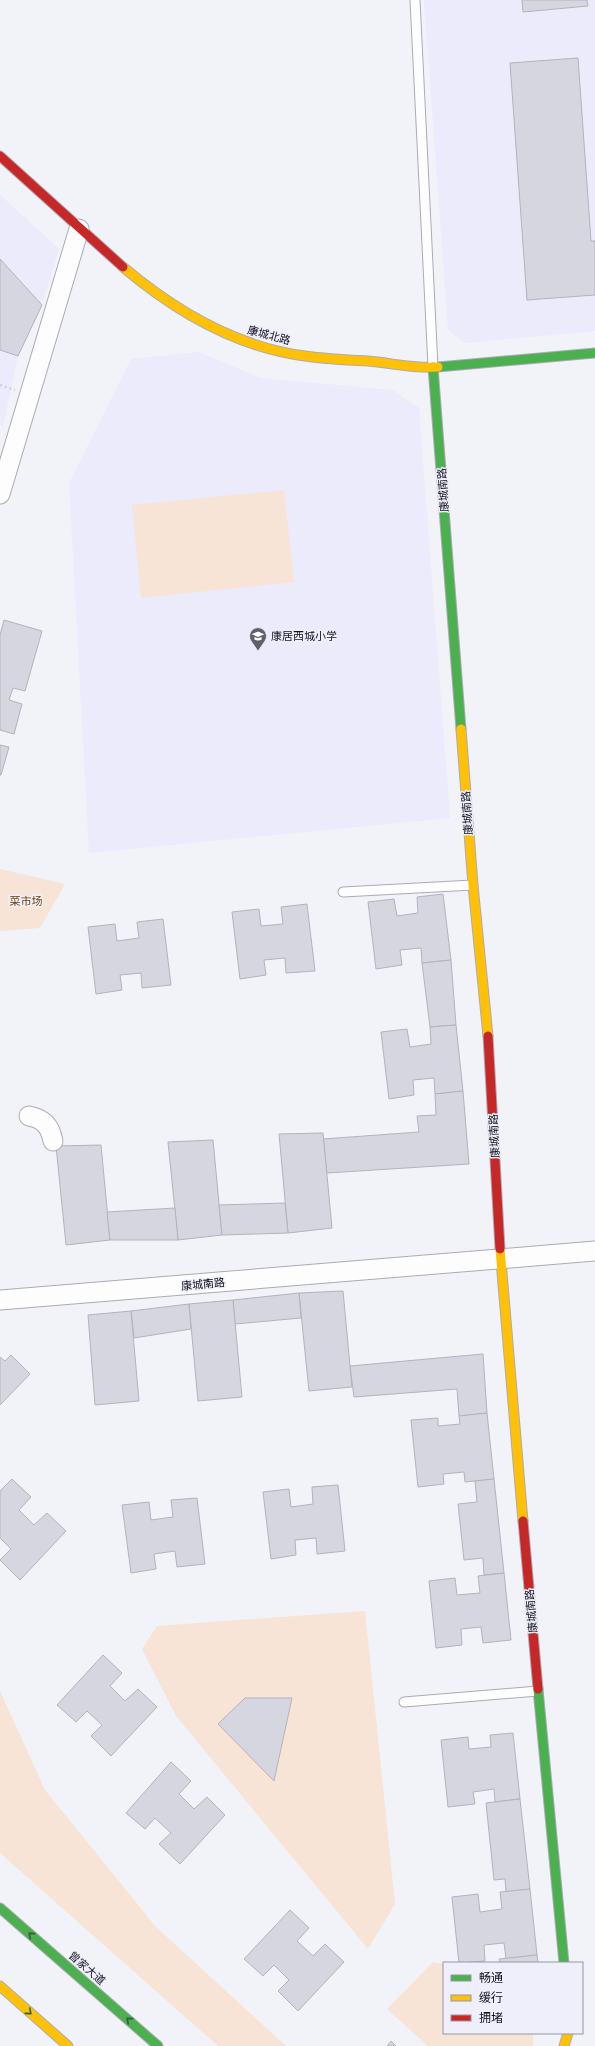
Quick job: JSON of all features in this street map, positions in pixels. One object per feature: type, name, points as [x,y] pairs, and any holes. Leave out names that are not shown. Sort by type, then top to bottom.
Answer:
[{"type":"main road","name":"康城北路","points":[[0,156],[78,229],[150,290],[188,315],[225,334],[263,347],[304,356],[433,367],[595,353]]},
{"type":"main road","name":"康城南路","points":[[433,367],[473,885],[488,1040],[501,1259],[538,1691],[564,1962]]},
{"type":"main road","name":"曾家大道","points":[[0,1908],[158,2046]]},
{"type":"main road","points":[[0,1986],[68,2046]]},
{"type":"main road","points":[[564,2046],[568,2034]]},
{"type":"street","points":[[0,494],[78,229]]},
{"type":"street","points":[[29,1116],[38,1118],[47,1124],[53,1141]]},
{"type":"street","points":[[501,1259],[595,1251]]},
{"type":"street","name":"康城南路","points":[[0,1300],[501,1259]]},
{"type":"lane","points":[[415,0],[433,367]]},
{"type":"lane","points":[[343,892],[473,885]]},
{"type":"lane","points":[[404,1702],[538,1691]]},
{"type":"shaded area","points":[[424,0],[595,0],[595,331],[465,343],[448,330]]},
{"type":"shaded area","points":[[0,195],[59,249],[42,305],[0,259]]},
{"type":"shaded area","points":[[0,350],[18,356],[3,426],[0,425]]},
{"type":"shaded area","name":"康居西城小学","points":[[199,352],[260,378],[393,390],[419,408],[450,818],[89,853],[69,483],[131,359]]},
{"type":"green space","points":[[284,490],[294,582],[141,598],[132,505]]},
{"type":"green space","name":"菜市场","points":[[0,869],[65,884],[40,928],[0,931]]},
{"type":"green space","points":[[365,1611],[395,1904],[368,1949],[176,1716],[142,1649],[157,1626]]},
{"type":"green space","points":[[0,1691],[45,1790],[156,1927],[286,2046],[218,2046],[0,1853]]},
{"type":"green space","points":[[433,1962],[443,1964],[443,2034],[533,2034],[533,2046],[428,2046],[387,2009]]},
{"type":"building","points":[[522,0],[587,0],[588,6],[523,12]]},
{"type":"building","points":[[578,58],[591,241],[595,241],[595,295],[527,300],[510,63]]},
{"type":"building","points":[[0,259],[42,305],[18,356],[0,350]]},
{"type":"building","points":[[4,620],[42,631],[25,691],[13,688],[9,700],[22,704],[14,734],[0,730],[0,635]]},
{"type":"building","points":[[0,745],[9,747],[1,775],[0,775]]},
{"type":"building","points":[[443,894],[451,960],[422,963],[421,948],[400,950],[402,965],[376,969],[368,902],[394,899],[397,916],[418,913],[417,897]]},
{"type":"building","points":[[307,904],[315,971],[286,973],[285,958],[264,960],[266,975],[240,979],[232,912],[259,909],[261,926],[283,924],[281,907]]},
{"type":"building","points":[[163,919],[171,985],[142,988],[141,973],[120,975],[122,990],[96,994],[88,927],[115,924],[117,941],[139,938],[137,922]]},
{"type":"building","points":[[451,960],[456,1025],[430,1027],[422,963]]},
{"type":"building","points":[[456,1025],[463,1091],[435,1094],[434,1078],[413,1080],[414,1095],[389,1099],[381,1032],[407,1029],[410,1047],[431,1044],[430,1027]]},
{"type":"building","points":[[463,1091],[469,1164],[327,1173],[323,1139],[419,1132],[417,1116],[436,1115],[435,1094]]},
{"type":"building","points":[[323,1133],[332,1228],[288,1233],[279,1134]]},
{"type":"building","points":[[213,1140],[222,1235],[178,1240],[168,1142]]},
{"type":"building","points":[[101,1145],[110,1240],[66,1245],[56,1146]]},
{"type":"building","points":[[285,1203],[288,1233],[222,1235],[219,1205]]},
{"type":"building","points":[[175,1208],[178,1240],[110,1240],[107,1212]]},
{"type":"building","points":[[343,1291],[352,1387],[309,1391],[299,1293]]},
{"type":"building","points":[[299,1293],[301,1318],[235,1324],[233,1300]]},
{"type":"building","points":[[233,1300],[242,1397],[198,1401],[189,1304]]},
{"type":"building","points":[[189,1304],[191,1329],[134,1338],[131,1311]]},
{"type":"building","points":[[131,1311],[139,1401],[95,1405],[88,1315]]},
{"type":"building","points":[[483,1354],[487,1413],[459,1416],[457,1389],[354,1397],[350,1366]]},
{"type":"building","points":[[11,1355],[30,1374],[0,1405],[0,1357],[5,1361]]},
{"type":"building","points":[[487,1413],[494,1479],[465,1482],[464,1472],[443,1474],[444,1484],[418,1487],[411,1420],[438,1418],[438,1426],[460,1424],[459,1416]]},
{"type":"building","points":[[12,1479],[31,1497],[19,1510],[34,1525],[47,1513],[66,1531],[20,1580],[0,1560],[11,1549],[0,1538],[0,1491]]},
{"type":"building","points":[[494,1479],[504,1573],[484,1575],[483,1558],[464,1560],[458,1504],[477,1502],[475,1481]]},
{"type":"building","points":[[338,1485],[345,1551],[317,1554],[316,1538],[295,1540],[296,1555],[271,1559],[263,1492],[289,1489],[291,1507],[313,1504],[312,1487]]},
{"type":"building","points":[[197,1498],[205,1564],[177,1567],[175,1551],[154,1554],[156,1569],[131,1573],[122,1505],[149,1502],[151,1520],[173,1517],[171,1500]]},
{"type":"building","points":[[504,1573],[511,1640],[483,1643],[481,1627],[461,1629],[462,1645],[436,1648],[429,1581],[455,1578],[457,1595],[480,1593],[478,1576]]},
{"type":"building","points":[[103,1655],[122,1673],[110,1686],[125,1701],[138,1689],[157,1707],[111,1756],[91,1736],[102,1725],[87,1711],[76,1722],[57,1705]]},
{"type":"building","points":[[245,1698],[292,1698],[274,1781],[218,1724]]},
{"type":"building","points":[[513,1733],[520,1799],[495,1802],[494,1789],[473,1792],[475,1804],[448,1807],[441,1740],[468,1737],[469,1749],[491,1747],[490,1735]]},
{"type":"building","points":[[171,1762],[191,1781],[179,1794],[194,1809],[207,1797],[225,1815],[180,1864],[159,1844],[171,1833],[155,1818],[145,1829],[126,1813]]},
{"type":"building","points":[[520,1799],[530,1889],[506,1892],[505,1879],[494,1880],[486,1803]]},
{"type":"building","points":[[530,1889],[537,1955],[506,1959],[504,1943],[484,1945],[485,1961],[459,1962],[452,1897],[478,1894],[480,1912],[502,1909],[500,1892]]},
{"type":"building","points":[[290,1910],[309,1928],[297,1941],[313,1956],[325,1944],[344,1962],[298,2011],[278,1991],[289,1980],[274,1965],[263,1976],[244,1959]]},
{"type":"building","points":[[537,1955],[538,1962],[500,1962],[499,1959]]},
{"type":"building","points":[[391,2041],[396,2046],[387,2046]]},
{"type":"traffic: fast","points":[[438,367],[595,353]]},
{"type":"traffic: fast","points":[[433,367],[461,729]]},
{"type":"traffic: fast","points":[[538,1689],[564,1962]]},
{"type":"traffic: fast","points":[[0,1908],[158,2046]]},
{"type":"traffic: slow","points":[[123,267],[143,283],[185,312],[208,325],[255,344],[280,351],[313,357],[368,361],[412,367],[438,367]]},
{"type":"traffic: slow","points":[[461,729],[473,885],[488,1036]]},
{"type":"traffic: slow","points":[[500,1249],[523,1521]]},
{"type":"traffic: slow","points":[[0,1986],[68,2046]]},
{"type":"traffic: slow","points":[[564,2046],[568,2034]]},
{"type":"traffic: jam","points":[[0,156],[123,267]]},
{"type":"traffic: jam","points":[[488,1036],[500,1249]]},
{"type":"traffic: jam","points":[[523,1521],[538,1689]]},
{"type":"place","name":"康居西城小学","points":[[258,651]]}]
